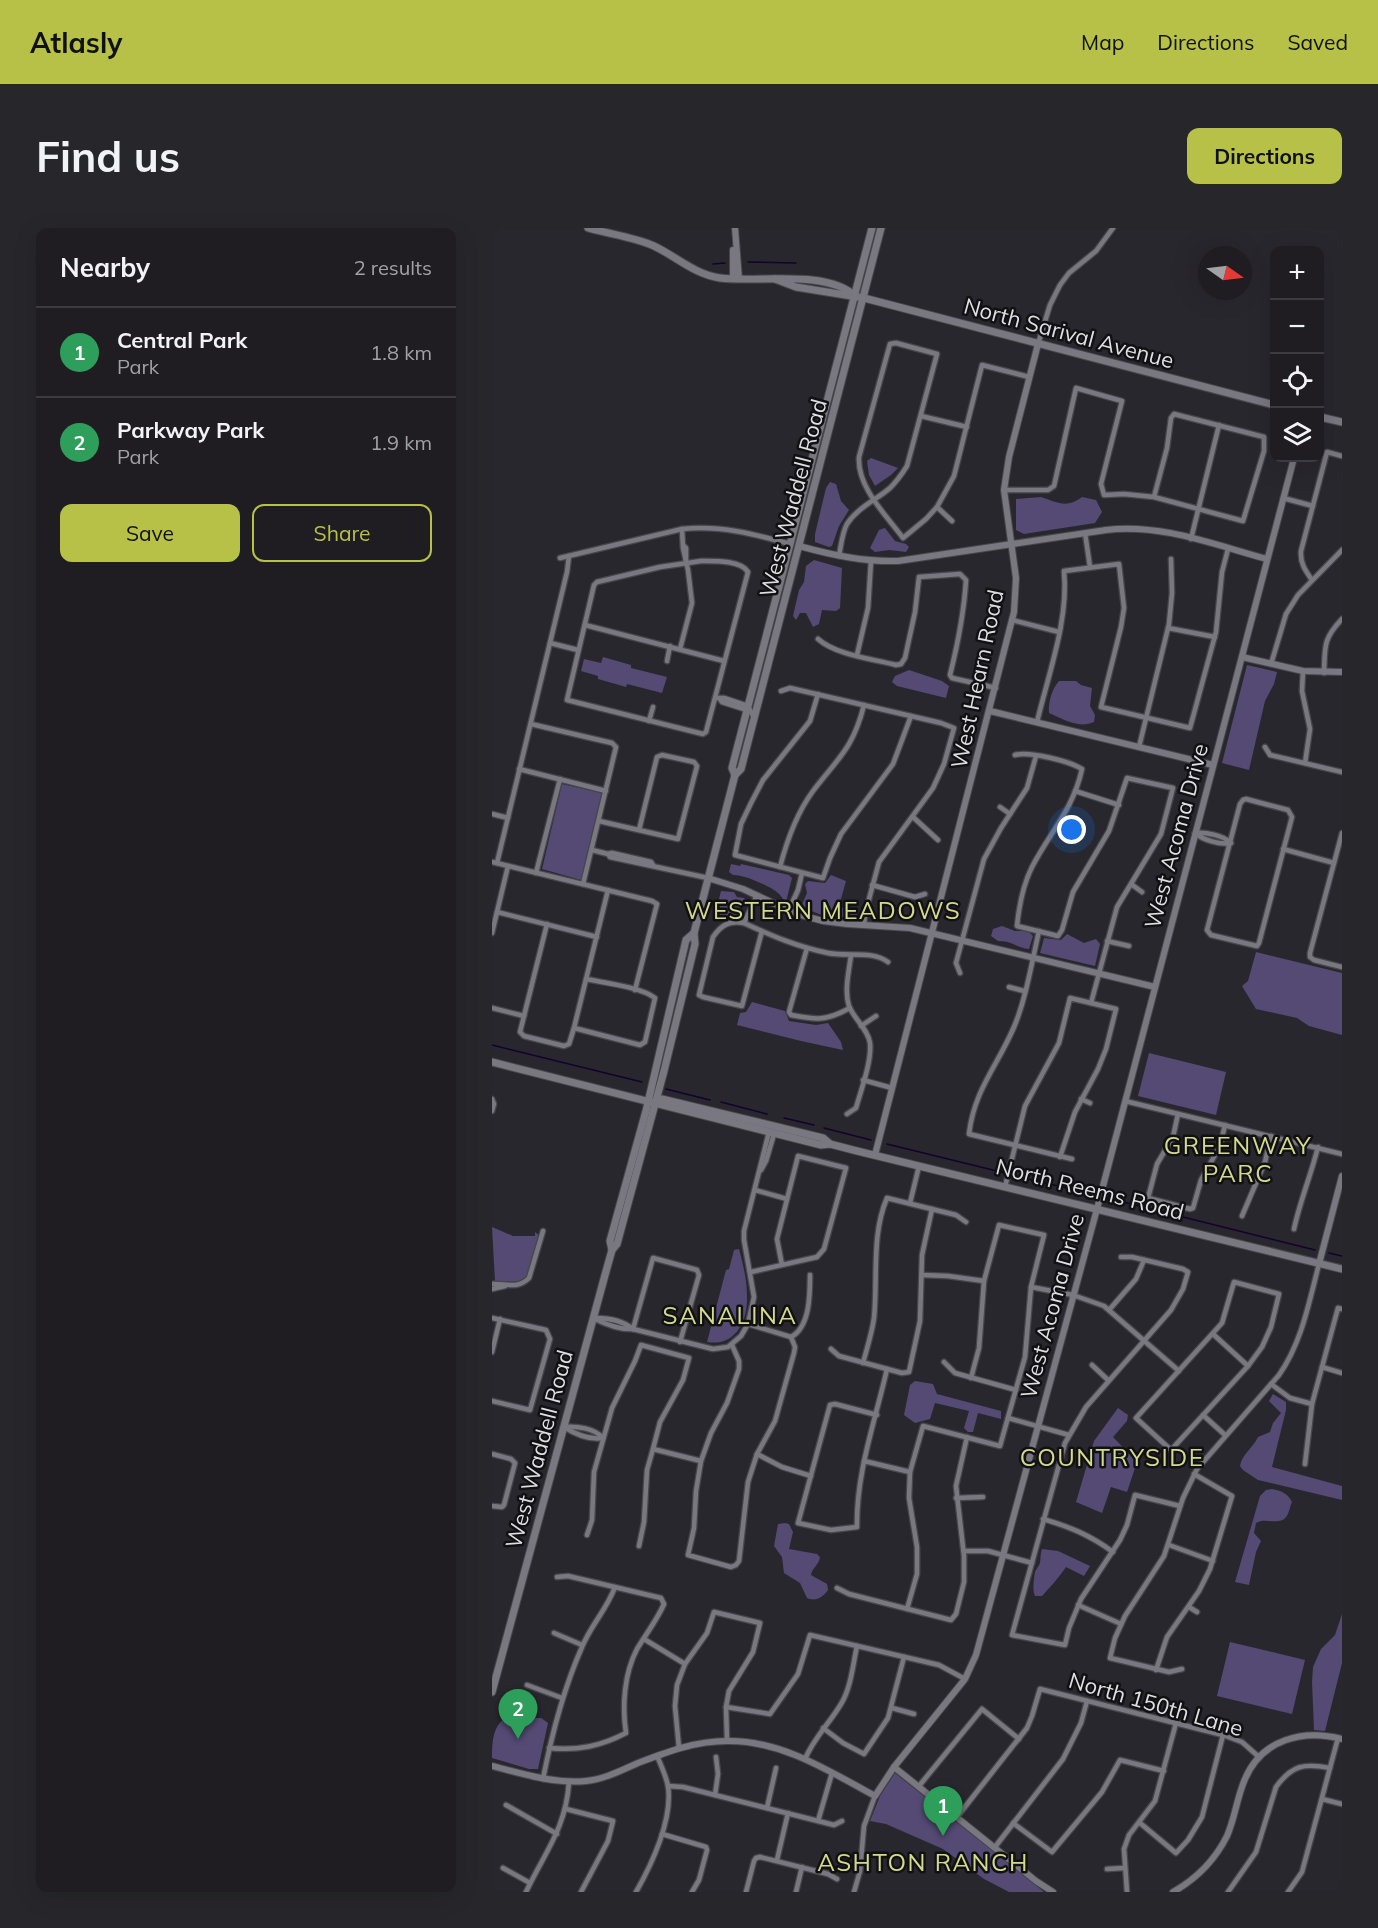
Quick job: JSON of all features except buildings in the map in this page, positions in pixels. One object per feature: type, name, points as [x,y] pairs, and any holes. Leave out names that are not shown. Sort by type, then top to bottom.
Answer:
[{"type":"main road","name":"North Sarival Avenue","points":[[588,228],[643,242],[666,252],[694,270],[712,276],[736,279],[791,278],[829,284],[846,288],[855,296],[1270,404]]},
{"type":"main road","name":"West Waddell Road","points":[[735,776],[732,768],[747,708],[872,228]]},
{"type":"main road","name":"West Waddell Road","points":[[612,1250],[610,1240],[677,1018],[708,878],[735,776],[741,769],[864,298],[880,228]]},
{"type":"main road","points":[[1324,418],[1342,422]]},
{"type":"main road","name":"West Waddell Road","points":[[492,1692],[612,1250],[617,1244],[652,1101],[686,940],[694,933]]},
{"type":"main road","points":[[675,989],[678,994],[673,1015],[677,1018]]},
{"type":"main road","name":"North Reems Road","points":[[492,1062],[821,1146],[830,1144],[1342,1269]]},
{"type":"main road","name":"North Reems Road","points":[[652,1101],[662,1099],[823,1138],[830,1144]]},
{"type":"main road","points":[[622,1223],[621,1216],[628,1190],[629,1173]]},
{"type":"street","points":[[734,228],[736,279]]},
{"type":"street","name":"West Hearn Road","points":[[874,1155],[996,688],[1016,601],[1016,578],[1004,490],[1009,457],[1029,377],[1050,305],[1060,285],[1069,273],[1096,251],[1113,228]]},
{"type":"street","points":[[839,556],[847,525],[857,512],[875,499],[890,489],[907,466],[937,354],[896,343],[890,344],[859,457],[858,470],[875,499],[903,538],[937,507],[954,476],[982,365],[1029,377]]},
{"type":"street","points":[[1004,490],[1048,490],[1054,486],[1073,393],[1076,388],[1122,401],[1101,484],[1104,495],[1154,497],[1243,521],[1264,451],[1264,437],[1174,414],[1171,418],[1167,448],[1154,497]]},
{"type":"street","points":[[921,416],[967,427]]},
{"type":"street","points":[[1191,539],[1219,425]]},
{"type":"street","points":[[1312,580],[1304,570],[1300,559],[1327,452],[1342,456]]},
{"type":"street","name":"West Acoma Drive","points":[[854,1892],[860,1871],[864,1826],[875,1796],[894,1767],[965,1679],[976,1655],[1097,1209],[1293,462]]},
{"type":"street","points":[[1283,498],[1313,506]]},
{"type":"street","points":[[937,507],[952,521]]},
{"type":"street","points":[[560,558],[682,529],[725,528],[839,556],[871,561],[911,560],[1085,533],[1140,528],[1267,559]]},
{"type":"street","points":[[680,649],[692,603],[682,529]]},
{"type":"street","points":[[1085,533],[1090,567]]},
{"type":"street","points":[[1037,722],[1059,632],[1065,597],[1064,571],[1119,564],[1123,597],[1122,617],[1101,707],[1190,728],[1215,637],[1222,572],[1228,549]]},
{"type":"street","points":[[1271,664],[1286,614],[1312,580],[1341,554]]},
{"type":"street","points":[[569,556],[531,724],[508,818],[494,863],[657,904],[635,990]]},
{"type":"street","points":[[1139,747],[1168,628],[1172,593],[1171,559]]},
{"type":"street","points":[[721,561],[747,570],[724,661],[718,699],[708,730],[704,734],[567,700],[594,585],[597,582],[686,562],[721,561]]},
{"type":"street","points":[[856,655],[868,608],[871,561]]},
{"type":"street","points":[[818,639],[826,646],[856,655],[896,665],[902,664],[915,612],[919,577],[962,576],[966,580],[962,627],[950,675],[952,678],[996,688]]},
{"type":"street","points":[[1324,673],[1329,633],[1342,619]]},
{"type":"street","points":[[1012,620],[1059,632]]},
{"type":"street","points":[[585,625],[724,661]]},
{"type":"street","points":[[1168,628],[1215,637]]},
{"type":"street","points":[[550,643],[578,650]]},
{"type":"street","points":[[667,661],[670,646]]},
{"type":"street","points":[[1242,657],[1303,671],[1342,672]]},
{"type":"street","points":[[1303,671],[1302,691],[1311,729],[1305,763]]},
{"type":"street","points":[[781,691],[790,687],[941,723],[954,729],[944,764],[933,788],[879,862],[864,925]]},
{"type":"street","points":[[818,694],[810,721],[763,780],[751,803],[741,824],[735,855],[823,878],[841,834],[893,764],[911,716]]},
{"type":"street","points":[[718,699],[724,698],[747,708],[754,718]]},
{"type":"street","points":[[780,867],[798,814],[852,741],[864,705]]},
{"type":"street","points":[[649,721],[653,707]]},
{"type":"street","points":[[990,711],[1213,765]]},
{"type":"street","points":[[531,724],[612,743],[616,747],[583,884]]},
{"type":"street","points":[[1265,747],[1270,755],[1342,772]]},
{"type":"street","points":[[1015,755],[1023,753],[1082,769],[1071,805],[1032,867],[1026,882],[1017,926],[1058,936],[1062,930],[1073,892],[1109,831],[1127,778],[1173,788],[1161,834],[1118,907],[1091,1003]]},
{"type":"street","points":[[599,821],[678,839],[697,766],[694,762],[662,754],[657,757],[639,830]]},
{"type":"street","points":[[960,973],[956,963],[984,859],[1030,780],[1036,756]]},
{"type":"street","points":[[519,769],[606,791]]},
{"type":"street","points":[[536,873],[560,779]]},
{"type":"street","points":[[1075,791],[1119,805]]},
{"type":"street","points":[[1243,800],[1288,810],[1291,813],[1292,817],[1283,849],[1257,946],[1208,933],[1243,800]]},
{"type":"street","points":[[1000,807],[1010,814]]},
{"type":"street","points":[[492,814],[508,818]]},
{"type":"street","points":[[913,817],[938,840]]},
{"type":"street","points":[[1195,833],[1200,838],[1216,839],[1225,844],[1231,843]]},
{"type":"street","points":[[1342,833],[1310,957],[1342,967]]},
{"type":"street","points":[[1283,849],[1334,862]]},
{"type":"street","points":[[592,850],[651,862],[653,865],[708,878],[822,921],[896,926],[933,933],[1155,987]]},
{"type":"street","points":[[492,933],[508,866]]},
{"type":"street","points":[[789,910],[798,890],[802,873]]},
{"type":"street","points":[[1131,884],[1142,892]]},
{"type":"street","points":[[872,885],[915,897],[925,894]]},
{"type":"street","points":[[547,924],[520,1032],[524,1036],[564,1046],[569,1044],[574,1028],[608,890]]},
{"type":"street","points":[[744,923],[757,895]]},
{"type":"street","points":[[497,912],[597,937]]},
{"type":"street","points":[[762,931],[742,1005],[703,998],[699,995],[713,937],[719,929],[736,921],[807,948],[832,954],[881,956],[888,962]]},
{"type":"street","points":[[1039,931],[1014,1027],[985,1079],[969,1134],[1072,1159]]},
{"type":"street","points":[[1107,941],[1129,946]]},
{"type":"street","points":[[807,948],[789,1012],[791,1016],[817,1020],[849,1008]]},
{"type":"street","points":[[847,1114],[856,1108],[870,1042],[849,1008],[847,986],[851,955]]},
{"type":"street","points":[[574,1028],[640,1045],[645,1042],[655,998],[651,994],[586,979]]},
{"type":"street","points":[[1009,987],[1024,991]]},
{"type":"street","points":[[1005,1187],[1025,1106],[1059,1043],[1070,998],[1116,1009],[1106,1049],[1081,1099],[1060,1157]]},
{"type":"street","points":[[492,1008],[524,1016]]},
{"type":"street","points":[[861,1026],[876,1016]]},
{"type":"street","points":[[997,1040],[1005,1044]]},
{"type":"street","points":[[863,1080],[892,1088]]},
{"type":"street","points":[[1081,1099],[1090,1103]]},
{"type":"street","points":[[492,1111],[493,1100]]},
{"type":"street","points":[[1125,1101],[1342,1154]]},
{"type":"street","points":[[1178,1114],[1173,1137],[1157,1164],[1148,1198],[1190,1209],[1193,1208],[1201,1180],[1220,1146],[1225,1125]]},
{"type":"street","points":[[594,1318],[605,1318],[628,1324],[633,1329],[713,1349],[732,1345],[741,1336],[747,1324],[754,1297],[744,1235],[761,1170],[761,1161],[771,1133]]},
{"type":"street","points":[[1242,1216],[1265,1162],[1271,1136]]},
{"type":"street","points":[[1294,1229],[1299,1205],[1312,1173],[1318,1147]]},
{"type":"street","points":[[751,1272],[782,1265],[817,1257],[821,1253],[846,1168],[798,1156],[777,1239],[782,1265]]},
{"type":"street","points":[[910,1203],[919,1166]]},
{"type":"street","points":[[1182,1669],[1169,1672],[1110,1658],[1121,1624],[1158,1568],[1169,1545],[1180,1506],[1194,1474],[1271,1384],[1285,1366],[1296,1345],[1342,1178]]},
{"type":"street","points":[[755,1191],[787,1199]]},
{"type":"street","points":[[863,1363],[874,1319],[879,1228],[887,1198],[956,1215],[966,1222]]},
{"type":"street","points":[[831,1349],[839,1356],[904,1374],[909,1372],[920,1322],[922,1255],[932,1209]]},
{"type":"street","points":[[907,1609],[917,1574],[917,1547],[909,1498],[910,1472],[922,1426],[1000,1446],[1025,1357],[1031,1287],[1044,1235],[999,1225],[984,1281],[979,1348],[971,1378]]},
{"type":"street","points":[[492,1289],[520,1285],[529,1278],[543,1231]]},
{"type":"street","points":[[1121,1257],[1144,1260],[1188,1272],[1176,1303],[1086,1407],[1069,1435],[1043,1519],[1012,1635],[1065,1645],[1078,1605],[1113,1552],[1127,1525],[1135,1495],[1180,1506]]},
{"type":"street","points":[[633,1329],[653,1258],[697,1270],[699,1275],[680,1342]]},
{"type":"street","points":[[1110,1310],[1136,1279],[1144,1260]]},
{"type":"street","points":[[791,1337],[801,1330],[808,1304],[810,1275]]},
{"type":"street","points":[[922,1275],[984,1281]]},
{"type":"street","points":[[1234,1282],[1279,1294],[1266,1340],[1248,1366],[1171,1450],[1136,1418],[1213,1334],[1224,1317],[1234,1282]]},
{"type":"street","points":[[492,1284],[508,1286]]},
{"type":"street","points":[[1031,1287],[1096,1302],[1110,1310],[1179,1371]]},
{"type":"street","points":[[1305,1464],[1312,1404],[1340,1308]]},
{"type":"street","points":[[492,1317],[546,1330],[549,1332],[550,1339],[530,1410],[492,1401]]},
{"type":"street","points":[[492,1352],[501,1320]]},
{"type":"street","points":[[747,1324],[791,1337]]},
{"type":"street","points":[[1213,1334],[1248,1366]]},
{"type":"street","points":[[732,1345],[739,1361],[736,1380],[727,1404],[711,1433],[701,1461],[696,1491],[694,1528],[688,1555],[731,1567],[739,1561],[748,1482],[757,1455],[775,1421],[794,1353],[795,1347],[791,1337]]},
{"type":"street","points":[[587,1535],[592,1520],[593,1480],[603,1438],[612,1408],[636,1361],[641,1345],[689,1358],[683,1380],[660,1422],[647,1470],[644,1522],[639,1546]]},
{"type":"street","points":[[944,1362],[954,1373],[1016,1390]]},
{"type":"street","points":[[1092,1365],[1108,1380]]},
{"type":"street","points":[[1322,1367],[1342,1372]]},
{"type":"street","points":[[877,1415],[835,1404],[830,1405],[798,1523],[831,1530],[857,1527],[860,1478],[877,1415],[887,1370]]},
{"type":"street","points":[[1271,1384],[1290,1398],[1312,1404]]},
{"type":"street","points":[[1203,1415],[1225,1435]]},
{"type":"street","points":[[1008,1418],[1069,1435]]},
{"type":"street","points":[[564,1427],[572,1432],[596,1439],[603,1438]]},
{"type":"street","points":[[837,1587],[849,1594],[951,1620],[956,1614],[964,1582],[964,1551],[956,1486],[968,1437]]},
{"type":"street","points":[[653,1449],[701,1461]]},
{"type":"street","points":[[492,1454],[515,1463],[504,1505],[502,1507],[492,1506]]},
{"type":"street","points":[[757,1455],[782,1467],[812,1476]]},
{"type":"street","points":[[864,1461],[910,1472]]},
{"type":"street","points":[[1156,1670],[1167,1637],[1199,1591],[1213,1561],[1232,1496],[1194,1474]]},
{"type":"street","points":[[956,1498],[983,1497]]},
{"type":"street","points":[[1043,1519],[1071,1527],[1097,1540],[1113,1552]]},
{"type":"street","points":[[1169,1545],[1213,1561]]},
{"type":"street","points":[[964,1551],[979,1550],[1032,1563]]},
{"type":"street","points":[[549,1748],[568,1750],[592,1747],[626,1733],[625,1687],[636,1651],[658,1616],[663,1601],[661,1598],[568,1576],[557,1577]]},
{"type":"street","points":[[543,1779],[562,1698],[582,1645],[610,1602],[615,1587]]},
{"type":"street","points":[[1078,1605],[1121,1624]]},
{"type":"street","points":[[1188,1607],[1197,1612]]},
{"type":"street","points":[[679,1748],[675,1696],[685,1664],[707,1633],[714,1612],[760,1623],[753,1652],[729,1690],[726,1707],[727,1740]]},
{"type":"street","points":[[554,1633],[582,1645]]},
{"type":"street","points":[[726,1707],[770,1714],[798,1674],[810,1635],[945,1668],[965,1679]]},
{"type":"street","points":[[644,1639],[685,1664]]},
{"type":"street","points":[[805,1759],[812,1743],[842,1703],[857,1646]]},
{"type":"street","points":[[823,1728],[843,1743],[864,1754],[882,1730],[892,1708],[904,1657]]},
{"type":"street","points":[[527,1685],[562,1698]]},
{"type":"street","name":"North 150th Lane","points":[[1018,1739],[1032,1716],[1040,1689],[1223,1735],[1242,1742],[1259,1757]]},
{"type":"street","points":[[994,1847],[1063,1759],[1081,1723],[1087,1701]]},
{"type":"street","points":[[892,1708],[914,1714]]},
{"type":"street","points":[[919,1786],[982,1709],[1018,1739],[957,1816]]},
{"type":"street","points":[[1127,1892],[1124,1849],[1129,1835],[1155,1801],[1176,1723]]},
{"type":"street","points":[[1173,1892],[1195,1877],[1219,1850],[1232,1823],[1245,1780],[1259,1757],[1278,1743],[1297,1736],[1319,1734],[1340,1738],[1302,1872],[1288,1892]]},
{"type":"street","points":[[1140,1823],[1176,1853],[1188,1840],[1202,1817],[1223,1735]]},
{"type":"street","points":[[492,1766],[543,1779],[569,1782],[589,1780],[609,1776],[679,1748],[727,1740],[769,1746],[805,1759],[875,1796]]},
{"type":"street","points":[[636,1892],[649,1869],[662,1834],[669,1802],[668,1786],[657,1756]]},
{"type":"street","points":[[715,1795],[718,1774],[716,1757]]},
{"type":"street","points":[[1013,1823],[1052,1852],[1102,1792],[1120,1760],[1164,1771]]},
{"type":"street","points":[[1228,1892],[1256,1852],[1276,1787],[1282,1778],[1310,1764],[1330,1768]]},
{"type":"street","points":[[894,1767],[1053,1892]]},
{"type":"street","points":[[767,1808],[776,1768]]},
{"type":"street","points":[[818,1821],[832,1773]]},
{"type":"street","points":[[526,1892],[557,1834],[566,1809],[569,1782]]},
{"type":"street","points":[[668,1786],[683,1787],[818,1821],[834,1824],[842,1821]]},
{"type":"street","points":[[1322,1798],[1342,1804]]},
{"type":"street","points":[[506,1805],[557,1834]]},
{"type":"street","points":[[566,1809],[613,1821],[608,1841],[581,1892]]},
{"type":"street","points":[[777,1860],[788,1813]]},
{"type":"street","points":[[662,1834],[706,1847],[707,1851],[699,1880],[692,1892]]},
{"type":"street","points":[[746,1892],[756,1857],[777,1860],[828,1874],[837,1879]]},
{"type":"street","points":[[796,1892],[802,1867]]},
{"type":"street","points":[[502,1868],[530,1883]]},
{"type":"street","points":[[1107,1869],[1124,1868]]},
{"type":"shaded area","points":[[871,458],[898,468],[875,486],[869,475],[867,461]]},
{"type":"shaded area","points":[[830,482],[836,484],[841,501],[849,510],[839,526],[832,546],[829,547],[815,542],[815,534],[826,488]]},
{"type":"shaded area","points":[[1041,497],[1066,504],[1082,497],[1096,500],[1102,512],[1095,523],[1024,534],[1016,530],[1016,499]]},
{"type":"shaded area","points":[[885,528],[895,541],[909,547],[906,552],[889,550],[875,552],[870,548],[879,530]]},
{"type":"shaded area","points":[[814,560],[842,568],[840,608],[836,611],[822,610],[819,624],[813,627],[806,613],[800,613],[796,620],[793,616],[799,590],[804,582],[806,566]]},
{"type":"shaded area","points":[[603,657],[631,665],[631,668],[667,677],[662,693],[627,684],[626,687],[598,679],[598,676],[581,671],[584,659],[601,663]]},
{"type":"shaded area","points":[[1247,665],[1277,672],[1274,684],[1265,701],[1249,770],[1222,763]]},
{"type":"shaded area","points":[[909,670],[942,681],[949,686],[946,698],[897,686],[892,682],[895,676]]},
{"type":"shaded area","points":[[1059,681],[1076,681],[1092,688],[1090,706],[1095,715],[1094,722],[1077,724],[1049,713],[1051,696]]},
{"type":"shaded area","points":[[562,784],[602,793],[581,880],[542,869]]},
{"type":"shaded area","points":[[731,864],[740,866],[741,864],[789,875],[792,878],[786,902],[765,885],[733,875],[729,872]]},
{"type":"shaded area","points":[[831,875],[846,881],[839,906],[845,909],[855,909],[857,915],[854,918],[822,915],[801,907],[807,893],[805,884],[808,881],[825,883]]},
{"type":"shaded area","points":[[721,891],[734,892],[737,897],[744,898],[746,901],[741,906],[741,915],[714,920],[721,901],[719,899]]},
{"type":"shaded area","points":[[1002,926],[1015,931],[1028,931],[1033,936],[1029,949],[998,941],[991,936],[993,929]]},
{"type":"shaded area","points":[[1067,934],[1084,943],[1096,939],[1100,944],[1095,966],[1040,953],[1044,938],[1061,940]]},
{"type":"shaded area","points":[[1256,952],[1342,973],[1342,1035],[1309,1026],[1297,1018],[1256,1009],[1242,986],[1248,981]]},
{"type":"shaded area","points":[[752,1002],[785,1011],[789,1021],[816,1025],[828,1023],[841,1042],[843,1050],[737,1025],[740,1013],[746,1012]]},
{"type":"shaded area","points":[[1149,1053],[1226,1072],[1216,1115],[1138,1096]]},
{"type":"shaded area","points":[[492,1227],[513,1236],[535,1236],[535,1232],[539,1235],[528,1275],[524,1278],[516,1281],[495,1281]]},
{"type":"shaded area","points":[[739,1249],[747,1296],[742,1323],[732,1336],[725,1340],[707,1342],[726,1270],[729,1269],[734,1250]]},
{"type":"shaded area","points":[[915,1381],[933,1384],[937,1394],[1001,1411],[1001,1419],[978,1413],[973,1432],[968,1432],[964,1428],[969,1411],[935,1403],[930,1419],[915,1423],[904,1415],[910,1385]]},
{"type":"shaded area","points":[[1273,1394],[1286,1402],[1286,1410],[1272,1467],[1342,1486],[1342,1500],[1258,1480],[1240,1466],[1258,1437],[1270,1432],[1273,1423],[1281,1413],[1269,1401]]},
{"type":"shaded area","points":[[1118,1408],[1128,1415],[1127,1421],[1113,1437],[1137,1462],[1127,1492],[1111,1487],[1102,1513],[1076,1502],[1094,1441]]},
{"type":"shaded area","points":[[1272,1489],[1284,1493],[1292,1502],[1288,1514],[1280,1521],[1256,1523],[1254,1533],[1261,1541],[1256,1552],[1249,1585],[1235,1582],[1260,1496],[1266,1490]]},
{"type":"shaded area","points":[[778,1524],[789,1524],[793,1532],[789,1549],[817,1554],[820,1557],[811,1575],[827,1584],[828,1590],[819,1598],[807,1598],[800,1583],[784,1573],[782,1557],[774,1546]]},
{"type":"shaded area","points":[[1042,1549],[1058,1551],[1090,1566],[1084,1576],[1066,1567],[1042,1596],[1035,1596],[1033,1587],[1035,1572],[1040,1563]]},
{"type":"shaded area","points":[[1342,1614],[1342,1663],[1325,1731],[1314,1730],[1313,1667],[1321,1649],[1335,1635]]},
{"type":"shaded area","points":[[1230,1642],[1305,1660],[1292,1714],[1217,1696]]},
{"type":"shaded area","points":[[511,1714],[524,1718],[541,1718],[548,1723],[538,1769],[529,1769],[492,1758],[493,1739],[497,1727]]},
{"type":"shaded area","points":[[895,1773],[1043,1892],[1009,1892],[984,1879],[943,1849],[886,1824],[870,1821],[880,1796]]},
{"type":"waterway","points":[[748,262],[796,263]]},
{"type":"waterway","points":[[713,264],[725,263]]},
{"type":"waterway","points":[[492,1045],[642,1082]]},
{"type":"waterway","points":[[666,1089],[710,1100]]},
{"type":"waterway","points":[[721,1102],[767,1114]]},
{"type":"waterway","points":[[784,1118],[814,1125]]},
{"type":"waterway","points":[[824,1128],[871,1140]]},
{"type":"waterway","points":[[887,1144],[1005,1173]]},
{"type":"waterway","points":[[1011,1175],[1093,1194]]},
{"type":"waterway","points":[[1107,1198],[1315,1250]]},
{"type":"waterway","points":[[1329,1253],[1342,1256]]},
{"type":"place","name":"Parkway Park","points":[[518,1739]]},
{"type":"place","name":"Central Park","points":[[943,1836]]},
{"type":"district","name":"WESTERN MEADOWS","points":[[823,911]]},
{"type":"district","name":"GREENWAY PARC","points":[[1238,1160]]},
{"type":"district","name":"SANALINA","points":[[730,1316]]},
{"type":"district","name":"COUNTRYSIDE","points":[[1112,1458]]},
{"type":"district","name":"ASHTON RANCH","points":[[923,1863]]}]
